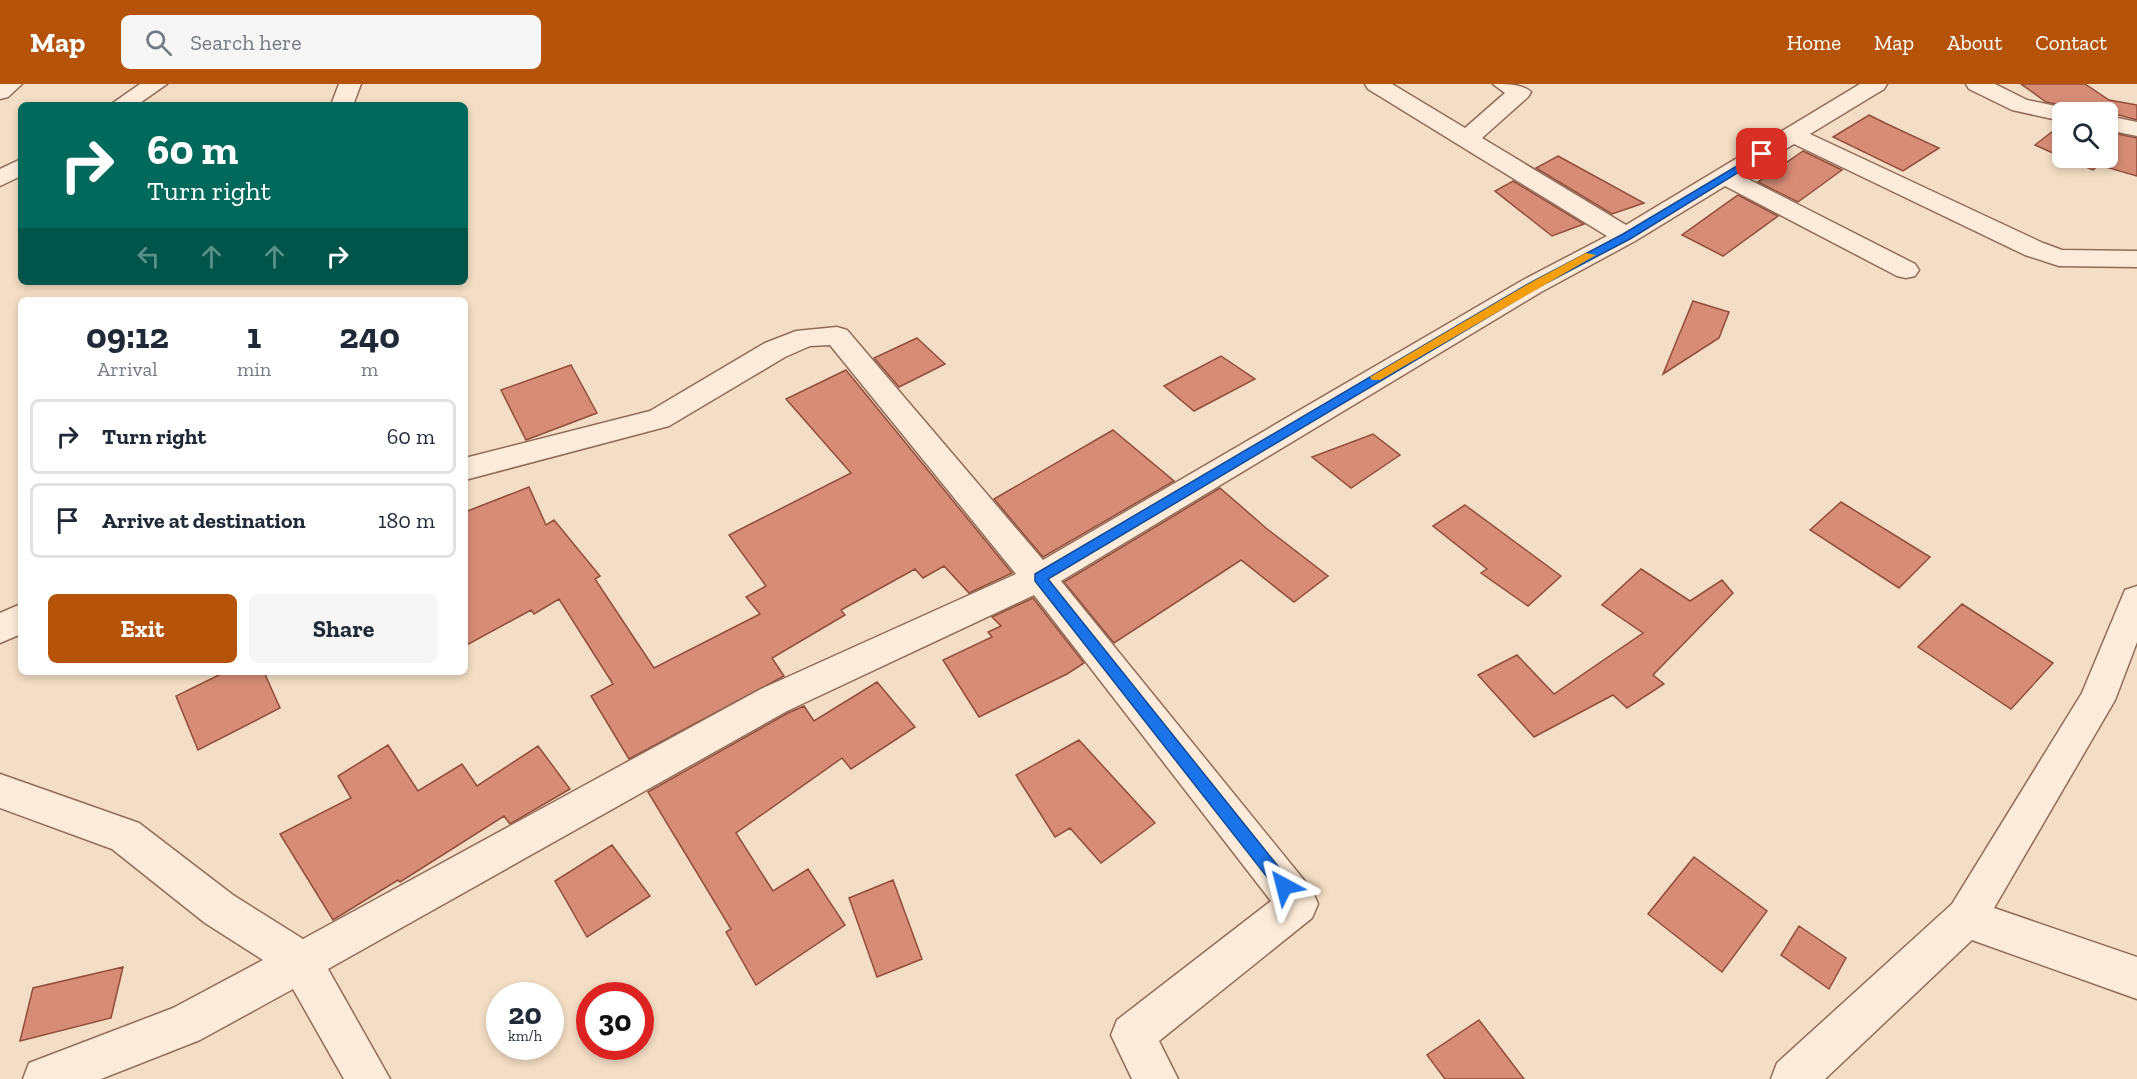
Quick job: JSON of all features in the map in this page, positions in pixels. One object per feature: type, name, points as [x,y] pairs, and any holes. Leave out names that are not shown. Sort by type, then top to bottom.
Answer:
[{"type":"street","points":[[0,92],[11,84]]},
{"type":"street","points":[[126,102],[156,84]]},
{"type":"street","points":[[343,102],[350,84]]},
{"type":"street","points":[[1376,84],[1626,236]]},
{"type":"street","points":[[1467,139],[1520,92],[1504,84]]},
{"type":"street","points":[[45,1079],[184,1025],[513,847],[774,700],[1039,578],[1532,286],[1626,236],[1876,84]]},
{"type":"street","points":[[1977,84],[2020,105],[2052,112]]},
{"type":"street","points":[[2118,125],[2137,129]]},
{"type":"street","points":[[1791,134],[2034,249],[2059,258],[2137,259]]},
{"type":"street","points":[[0,179],[18,168]]},
{"type":"street","points":[[1725,177],[1906,270]]},
{"type":"street","points":[[468,468],[659,419],[775,350],[806,338],[837,336],[1039,578],[1298,904],[1132,1035],[1156,1079]]},
{"type":"street","points":[[1793,1079],[1966,918],[2097,700],[2137,599]]},
{"type":"street","points":[[0,629],[18,620]]},
{"type":"street","points":[[0,791],[125,836],[219,909],[300,961],[368,1079]]},
{"type":"street","points":[[1966,918],[2137,978]]},
{"type":"building","points":[[2021,84],[2085,84],[2109,100],[2137,105],[2137,120],[2118,115],[2118,102],[2046,102]]},
{"type":"building","points":[[1869,115],[1939,148],[1903,171],[1833,137]]},
{"type":"building","points":[[2052,132],[2052,153],[2035,145]]},
{"type":"building","points":[[2118,134],[2137,138],[2137,176],[2109,168],[2118,168]]},
{"type":"building","points":[[1803,151],[1842,170],[1798,202],[1758,182]]},
{"type":"building","points":[[1558,156],[1644,203],[1612,214],[1536,168]]},
{"type":"building","points":[[1513,181],[1584,224],[1552,236],[1495,191]]},
{"type":"building","points":[[1738,195],[1778,216],[1723,256],[1682,235]]},
{"type":"building","points":[[1693,301],[1729,312],[1719,338],[1663,374]]},
{"type":"building","points":[[917,338],[945,364],[899,387],[874,358]]},
{"type":"building","points":[[1221,356],[1255,379],[1194,411],[1164,386]]},
{"type":"building","points":[[571,365],[597,413],[526,440],[501,390]]},
{"type":"building","points":[[846,370],[1012,573],[969,593],[944,566],[923,578],[915,569],[841,610],[845,615],[772,658],[784,676],[629,759],[591,696],[613,684],[559,599],[534,614],[531,610],[468,644],[468,511],[529,487],[546,525],[554,520],[600,576],[595,579],[654,668],[760,614],[746,597],[766,586],[729,535],[851,473],[786,399]]},
{"type":"building","points":[[1113,430],[1174,481],[1043,557],[994,499]]},
{"type":"building","points":[[1373,434],[1400,455],[1351,488],[1312,457]]},
{"type":"building","points":[[1220,488],[1266,528],[1328,576],[1294,602],[1241,560],[1114,643],[1064,582]]},
{"type":"building","points":[[1841,502],[1930,557],[1899,588],[1810,530]]},
{"type":"building","points":[[1465,505],[1561,576],[1528,606],[1481,573],[1487,569],[1433,526]]},
{"type":"building","points":[[1641,569],[1690,601],[1722,580],[1733,593],[1653,675],[1664,684],[1627,708],[1613,695],[1534,737],[1478,675],[1517,655],[1554,694],[1643,633],[1602,605]]},
{"type":"building","points":[[1033,598],[1084,663],[1067,674],[979,717],[943,660],[992,637],[988,632],[1001,626],[992,617]]},
{"type":"building","points":[[1962,604],[2053,663],[2011,709],[1918,647]]},
{"type":"building","points":[[219,675],[265,675],[280,708],[198,750],[176,696]]},
{"type":"building","points":[[877,682],[915,727],[851,769],[842,758],[736,833],[773,891],[808,869],[845,925],[756,985],[726,932],[731,929],[648,792],[788,713],[804,706],[814,721]]},
{"type":"building","points":[[1079,740],[1155,823],[1101,863],[1070,828],[1055,837],[1016,775]]},
{"type":"building","points":[[388,745],[418,791],[462,764],[477,786],[538,746],[570,789],[510,824],[504,816],[400,882],[398,880],[333,920],[280,834],[351,798],[338,776]]},
{"type":"building","points":[[612,845],[650,896],[587,937],[555,881]]},
{"type":"building","points":[[1694,857],[1767,911],[1722,972],[1648,914]]},
{"type":"building","points":[[893,880],[922,959],[877,977],[849,898]]},
{"type":"building","points":[[1799,926],[1846,958],[1829,989],[1781,955]]},
{"type":"building","points":[[123,967],[111,1018],[20,1041],[33,988]]},
{"type":"building","points":[[1479,1020],[1524,1079],[1445,1079],[1427,1055]]},
{"type":"slow traffic","points":[[1376,377],[1590,255]]},
{"type":"route","points":[[1284,886],[1039,578],[1346,394],[1532,286],[1626,236],[1762,154]]}]
